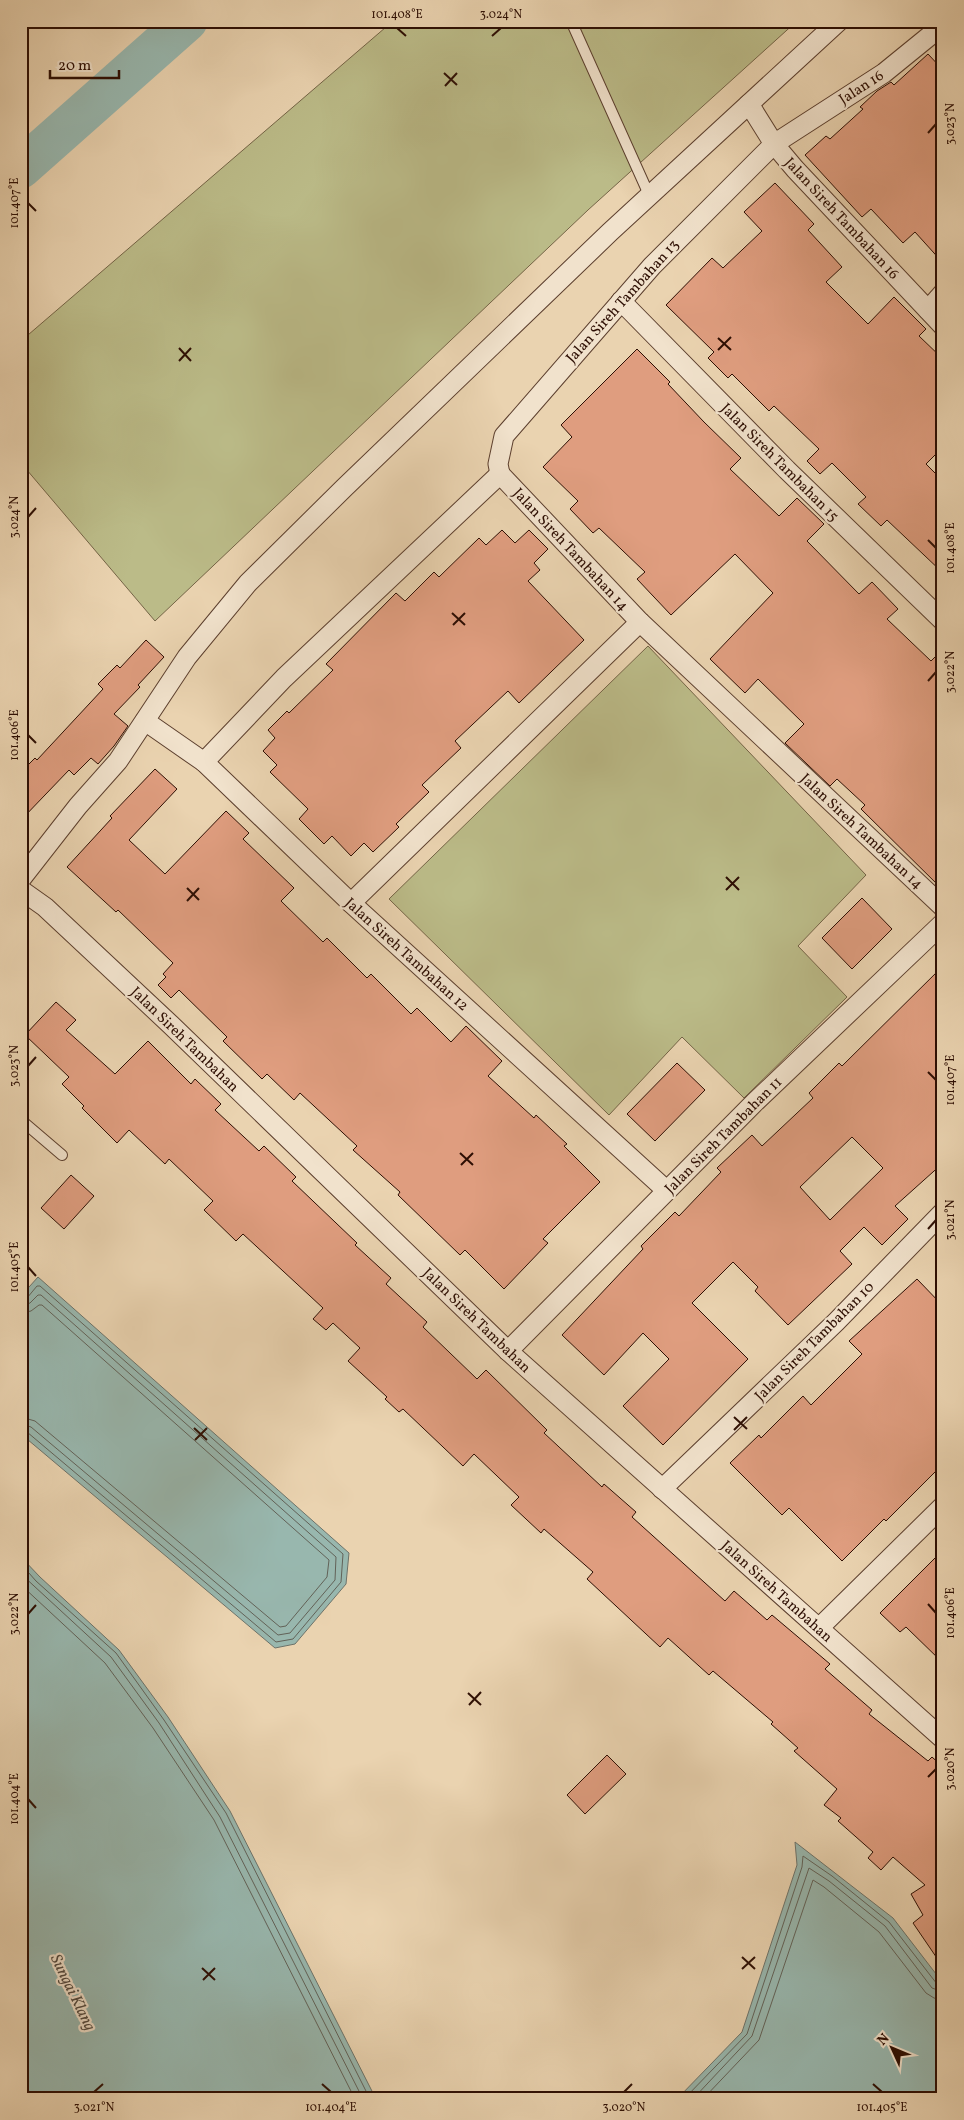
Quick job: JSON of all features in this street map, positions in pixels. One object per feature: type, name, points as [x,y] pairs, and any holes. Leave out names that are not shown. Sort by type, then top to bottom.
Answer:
[{"type":"street","points":[[21,879],[78,806],[118,761],[187,657],[248,583],[350,481],[610,232],[839,21]]},
{"type":"street","name":"Jalan 16","points":[[774,144],[884,73],[943,25]]},
{"type":"street","name":"Jalan Sireh Tambahan 16","points":[[749,104],[774,144],[795,169],[943,326]]},
{"type":"street","name":"Jalan Sireh Tambahan 13","points":[[500,474],[498,464],[504,436],[652,266],[774,144]]},
{"type":"street","points":[[928,310],[943,293]]},
{"type":"street","name":"Jalan Sireh Tambahan 15","points":[[621,301],[787,470],[943,621]]},
{"type":"street","name":"Jalan Sireh Tambahan 14","points":[[204,762],[284,678],[500,474],[640,622],[943,907]]},
{"type":"street","points":[[351,903],[640,622]]},
{"type":"street","name":"Jalan Sireh Tambahan 12","points":[[145,722],[204,762],[351,903],[666,1190]]},
{"type":"street","name":"Jalan Sireh Tambahan","points":[[21,890],[45,906],[171,1025],[508,1350],[943,1739]]},
{"type":"street","name":"Jalan Sireh Tambahan 11","points":[[508,1350],[754,1103],[943,923]]},
{"type":"street","name":"Jalan Sireh Tambahan 10","points":[[662,1489],[836,1322],[943,1212]]},
{"type":"street","points":[[819,1628],[943,1506]]},
{"type":"lane","points":[[571,21],[650,197]]},
{"type":"lane","points":[[21,1120],[62,1155]]},
{"type":"green space","points":[[393,21],[797,21],[588,210],[155,621],[21,463],[21,341]]},
{"type":"green space","points":[[648,646],[866,875],[798,946],[847,997],[744,1098],[682,1037],[609,1115],[389,899]]},
{"type":"water","points":[[38,1277],[349,1553],[346,1584],[295,1644],[275,1648],[21,1434],[21,1296]]},
{"type":"water","name":"Sungai Klang","points":[[21,1557],[119,1650],[168,1717],[230,1811],[376,2099],[21,2099]]},
{"type":"water","points":[[795,1842],[893,1918],[943,1983],[943,2099],[677,2099],[742,2032],[797,1865]]},
{"type":"building","points":[[928,54],[943,70],[943,263],[915,232],[903,243],[871,209],[862,217],[805,155],[826,136],[830,139],[863,109],[860,107],[877,91],[891,82],[894,85]]},
{"type":"building","points":[[775,183],[814,224],[808,230],[842,267],[826,282],[868,324],[894,297],[926,329],[919,336],[943,359],[943,447],[926,464],[943,481],[943,573],[887,520],[881,526],[858,504],[866,497],[832,463],[820,474],[807,461],[819,449],[774,406],[769,411],[732,374],[728,378],[708,358],[714,352],[666,305],[712,258],[723,268],[762,231],[744,212]]},
{"type":"building","points":[[637,349],[670,382],[668,384],[704,422],[741,458],[730,469],[779,516],[797,498],[824,524],[807,541],[859,594],[872,582],[898,609],[887,619],[931,661],[943,649],[943,890],[861,809],[865,805],[837,779],[830,786],[785,743],[804,724],[758,679],[745,693],[710,659],[773,593],[735,554],[671,615],[637,579],[645,572],[599,528],[593,533],[570,509],[578,501],[543,467],[572,437],[561,425]]},
{"type":"building","points":[[502,530],[515,543],[529,530],[548,549],[534,563],[540,570],[528,581],[584,640],[519,703],[508,691],[455,741],[461,748],[422,785],[429,792],[396,824],[399,827],[373,852],[364,843],[351,856],[332,836],[324,844],[299,819],[308,809],[270,772],[277,765],[263,751],[275,738],[268,730],[287,711],[289,713],[333,670],[326,664],[396,593],[405,601],[434,572],[439,577],[479,538],[486,545]]},
{"type":"building","points":[[146,640],[164,657],[138,685],[140,687],[114,714],[128,726],[98,764],[91,758],[74,775],[69,770],[21,820],[21,772],[35,758],[37,760],[103,689],[98,684],[117,665],[120,668]]},
{"type":"building","points":[[155,769],[177,789],[129,840],[165,874],[226,811],[249,833],[243,839],[294,888],[281,901],[323,942],[327,938],[367,978],[371,974],[411,1014],[417,1008],[451,1042],[466,1026],[502,1061],[488,1076],[534,1118],[536,1115],[567,1144],[564,1146],[600,1182],[543,1239],[548,1243],[504,1289],[465,1250],[460,1255],[398,1195],[400,1192],[353,1150],[357,1146],[300,1093],[294,1100],[267,1074],[262,1079],[223,1041],[227,1037],[179,990],[171,998],[158,985],[166,977],[163,974],[173,963],[118,910],[116,912],[67,867],[112,818],[110,816]]},
{"type":"building","points":[[862,898],[892,929],[852,969],[822,938]]},
{"type":"building","points":[[943,966],[943,1163],[895,1206],[908,1219],[882,1245],[864,1227],[840,1251],[852,1264],[788,1325],[755,1291],[758,1287],[733,1262],[692,1303],[748,1359],[663,1445],[623,1406],[669,1359],[643,1333],[604,1375],[562,1335],[643,1249],[641,1246],[675,1212],[679,1216],[721,1172],[717,1168],[752,1135],[762,1146],[813,1098],[809,1093],[839,1063],[842,1066]],"holes":[[[852,1137],[883,1168],[830,1220],[800,1187]]]},
{"type":"building","points":[[56,1002],[76,1020],[66,1030],[115,1074],[148,1041],[191,1084],[195,1079],[221,1104],[215,1110],[259,1151],[264,1146],[296,1177],[292,1181],[357,1243],[355,1245],[391,1278],[386,1284],[427,1322],[423,1327],[477,1379],[486,1370],[547,1430],[544,1433],[602,1487],[604,1484],[636,1512],[632,1517],[725,1601],[734,1591],[767,1620],[772,1615],[830,1664],[825,1669],[872,1710],[869,1714],[928,1761],[932,1757],[943,1767],[943,1967],[913,1923],[923,1915],[911,1894],[925,1885],[893,1857],[881,1870],[868,1858],[873,1852],[838,1821],[841,1818],[824,1805],[837,1789],[794,1751],[798,1748],[771,1724],[773,1722],[713,1671],[709,1675],[668,1638],[660,1647],[587,1579],[593,1572],[544,1529],[541,1533],[511,1505],[519,1497],[474,1454],[463,1466],[403,1409],[399,1412],[385,1399],[387,1397],[348,1361],[360,1348],[333,1323],[326,1330],[313,1319],[323,1308],[243,1234],[236,1241],[204,1210],[213,1201],[169,1159],[165,1164],[129,1130],[117,1143],[82,1108],[84,1106],[62,1084],[69,1077],[25,1035]]},
{"type":"building","points":[[677,1063],[705,1090],[655,1141],[627,1114]]},
{"type":"building","points":[[71,1175],[94,1196],[64,1229],[41,1208]]},
{"type":"building","points":[[917,1279],[943,1306],[943,1464],[886,1521],[884,1519],[842,1561],[789,1508],[782,1515],[730,1463],[759,1435],[761,1438],[803,1396],[811,1405],[862,1354],[849,1341]]},
{"type":"building","points":[[943,1550],[943,1663],[906,1627],[900,1632],[880,1613]]},
{"type":"building","points":[[607,1755],[626,1774],[585,1814],[567,1795]]},
{"type":"waterway","points":[[21,168],[187,21]]}]
